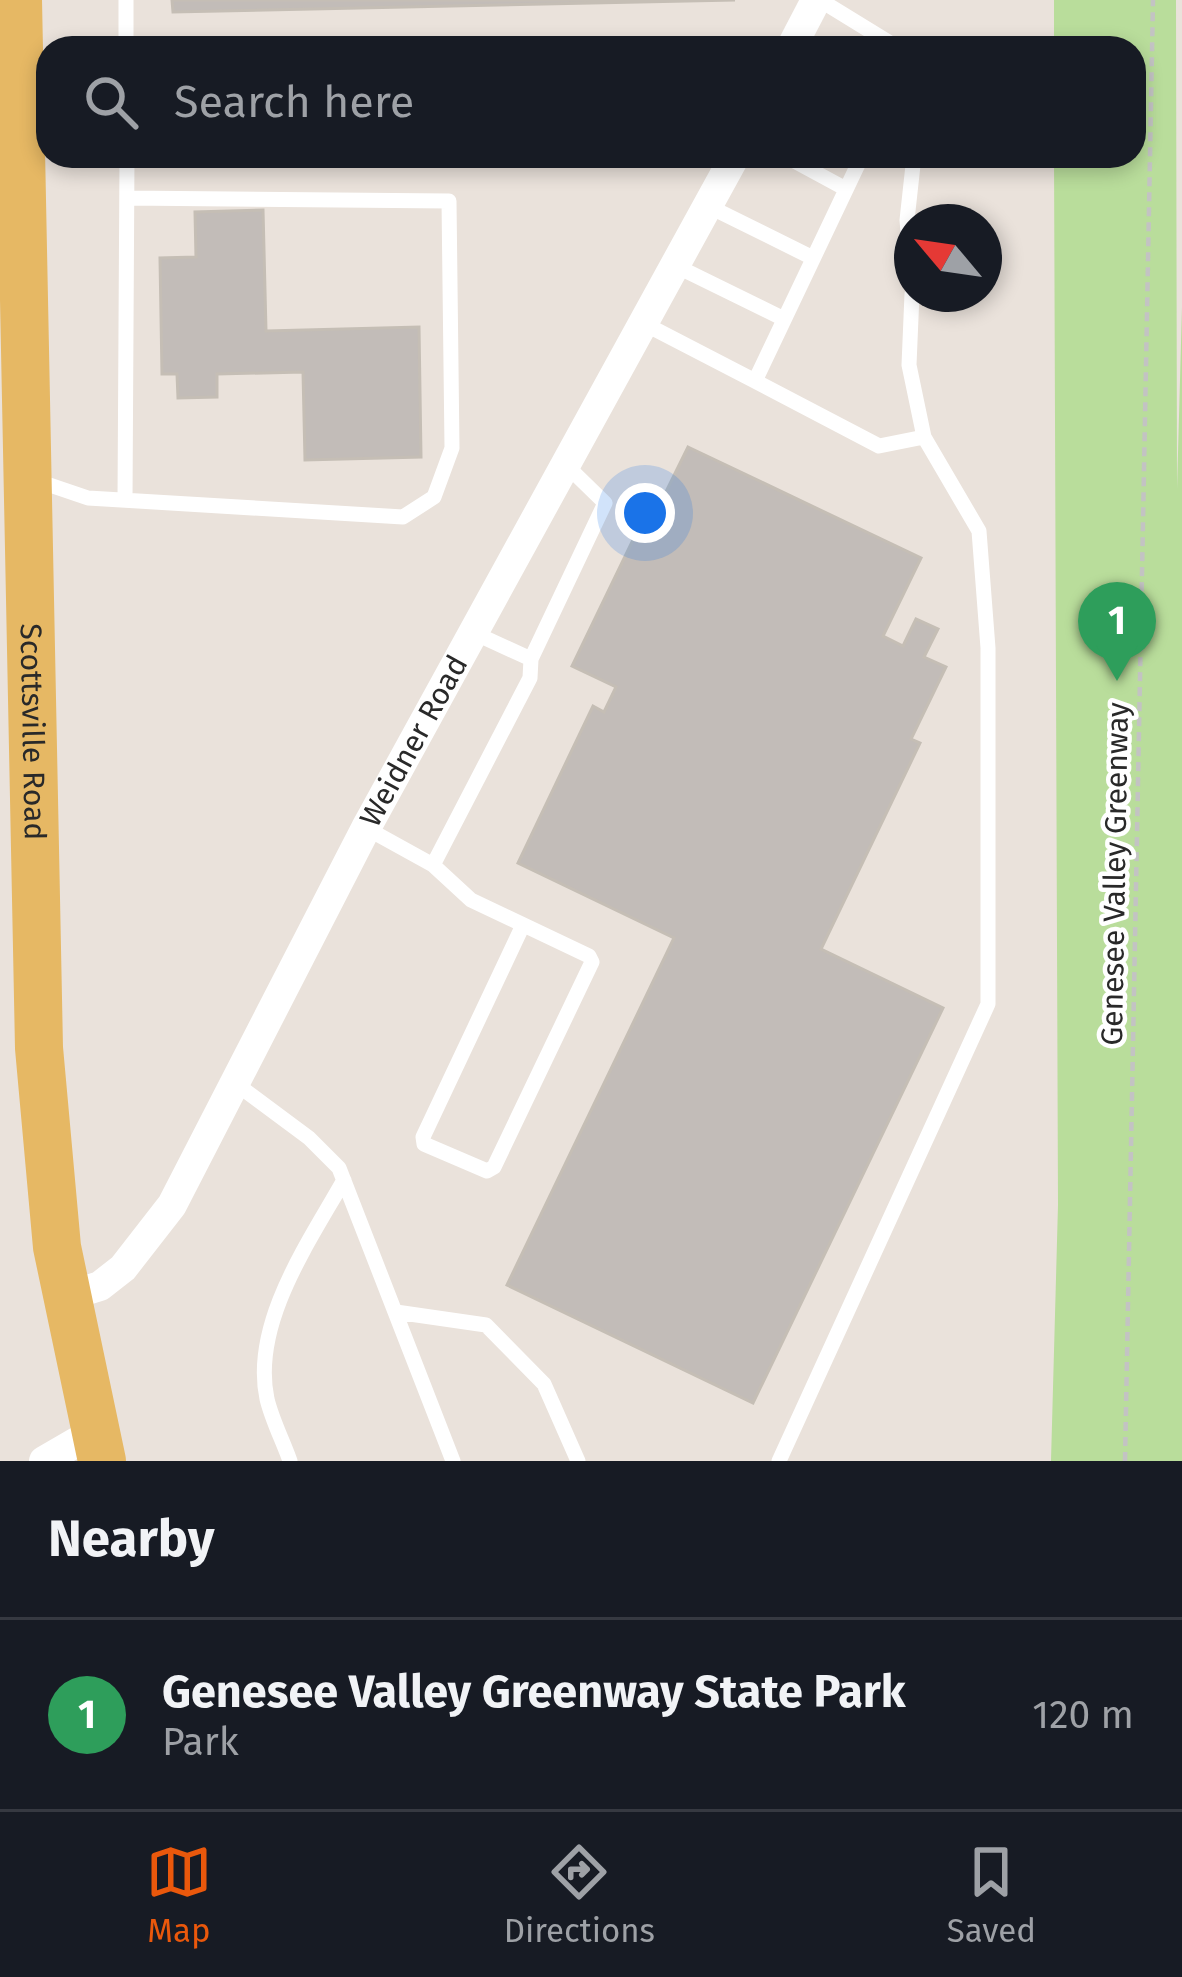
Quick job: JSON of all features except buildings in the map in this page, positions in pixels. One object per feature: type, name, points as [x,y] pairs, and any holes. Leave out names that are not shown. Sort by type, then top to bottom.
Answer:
[{"type":"main road","name":"Scottsville Road","points":[[18,0],[10,55],[27,105],[19,466],[38,1024],[49,1182],[65,1298],[98,1446]]},
{"type":"street","points":[[798,36],[818,0]]},
{"type":"street","name":"Weidner Road","points":[[65,1298],[111,1278],[154,1233],[472,632],[728,168]]},
{"type":"street","points":[[44,1461],[98,1446]]},
{"type":"lane","points":[[126,0],[126,36]]},
{"type":"lane","points":[[818,0],[878,36]]},
{"type":"lane","points":[[125,500],[127,168]]},
{"type":"lane","points":[[807,168],[846,189]]},
{"type":"lane","points":[[755,381],[856,168]]},
{"type":"lane","points":[[909,204],[913,168]]},
{"type":"lane","points":[[19,466],[88,498],[403,517],[434,497],[452,448],[449,201],[127,198]]},
{"type":"lane","points":[[708,206],[813,257]]},
{"type":"lane","points":[[674,265],[784,319]]},
{"type":"lane","points":[[779,1461],[988,1004],[988,648],[979,531],[924,437],[909,365],[911,312]]},
{"type":"lane","points":[[641,322],[878,446],[924,437]]},
{"type":"lane","points":[[434,865],[527,693],[531,659],[605,503],[564,463]]},
{"type":"lane","points":[[472,632],[531,659]]},
{"type":"lane","points":[[367,828],[434,865],[471,900],[523,925],[592,962],[494,1167],[487,1171],[424,1144],[423,1137],[523,925]]},
{"type":"lane","points":[[235,1082],[309,1138],[344,1180],[453,1461]]},
{"type":"lane","points":[[290,1461],[267,1398],[264,1359],[281,1300],[344,1180]]},
{"type":"lane","points":[[396,1312],[486,1325],[544,1384],[578,1461]]},
{"type":"path","name":"Genesee Valley Greenway","points":[[1125,1461],[1153,0]]},
{"type":"green space","points":[[1054,0],[1176,0],[1177,489],[1182,307],[1182,1461],[1051,1461],[1058,1205],[1054,168],[1146,168],[1146,36],[1054,36]]},
{"type":"place","name":"Genesee Valley Greenway State Park","points":[[1117,681]]}]
